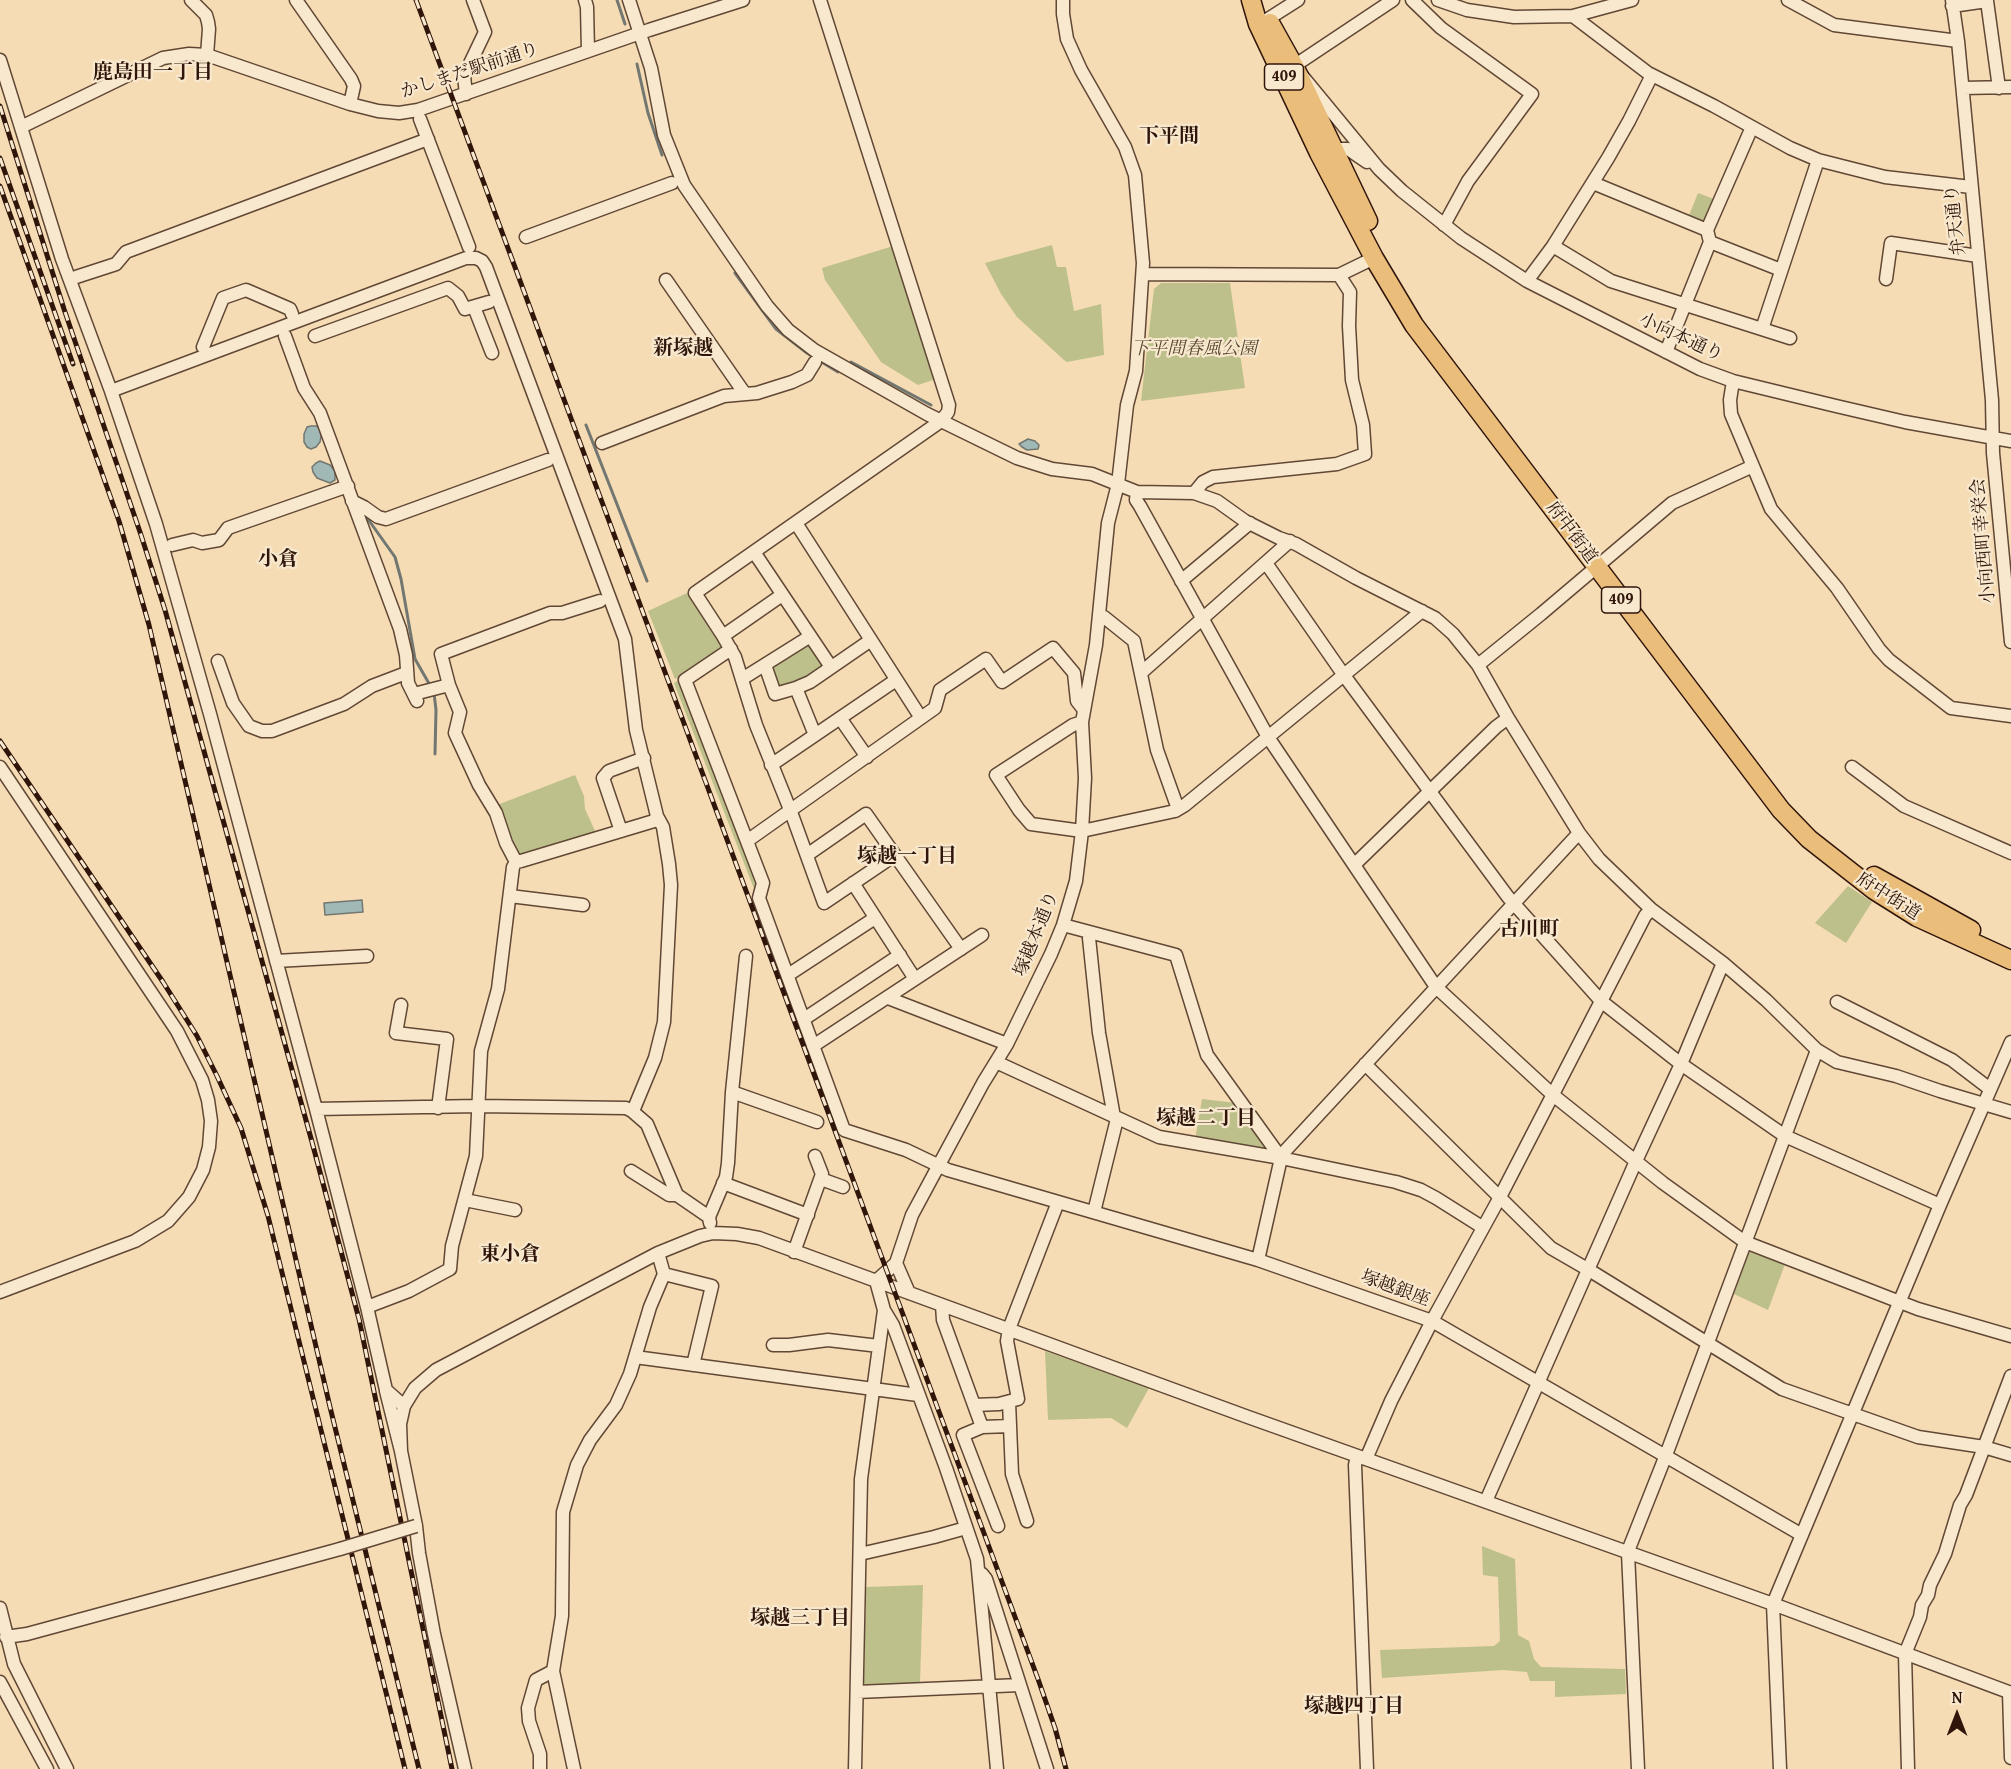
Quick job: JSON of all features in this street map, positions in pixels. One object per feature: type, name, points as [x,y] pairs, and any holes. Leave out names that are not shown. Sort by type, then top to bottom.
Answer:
[{"type":"highway","name":"府中街道","points":[[1251,0],[1258,24],[1326,151],[1383,253],[1425,320],[1780,810],[1809,839],[1874,890],[1917,917],[2011,960]]},
{"type":"highway","name":"府中街道","points":[[1256,0],[1294,66],[1326,151],[1374,258],[1414,325],[1752,756],[1799,813],[1848,857],[1882,881],[1977,933],[2011,947]]},
{"type":"street","points":[[19,121],[164,58],[189,54],[207,55],[208,22],[206,15],[191,0]]},
{"type":"street","points":[[296,0],[351,79],[354,86],[350,104]]},
{"type":"street","points":[[466,94],[464,76],[485,32],[473,0]]},
{"type":"street","points":[[585,0],[588,51]]},
{"type":"street","points":[[629,0],[651,68],[664,135],[684,185],[767,306],[788,330],[814,350],[941,421],[1017,458],[1052,469],[1092,474],[1137,492],[1194,493],[1217,501],[1250,523],[1290,541],[1435,618],[1453,634],[1478,664],[1508,718],[1579,833],[1599,860],[1651,909],[1723,963],[1766,1000],[1817,1050],[1837,1062],[1896,1076],[2011,1112]]},
{"type":"street","name":"かしまだ駅前通り","points":[[207,55],[350,104],[378,111],[399,113],[418,110],[743,0]]},
{"type":"street","points":[[820,0],[950,405],[941,421],[695,593],[731,649],[756,725],[825,903],[895,855]]},
{"type":"street","name":"塚越本通り","points":[[896,1263],[912,1215],[1007,1044],[1051,954],[1063,925],[1076,881],[1085,778],[1083,716],[1096,645],[1108,523],[1118,484],[1127,405],[1136,371],[1144,274],[1135,175],[1125,147],[1081,70],[1067,39],[1063,0]]},
{"type":"street","points":[[1268,19],[1298,0]]},
{"type":"street","points":[[1378,169],[1294,66],[1393,0]]},
{"type":"street","points":[[1412,0],[1441,28],[1532,94],[1468,181],[1444,225]]},
{"type":"street","points":[[1438,0],[1467,10],[1503,17],[1573,16],[1632,0]]},
{"type":"street","points":[[1788,0],[1834,25],[1958,41]]},
{"type":"street","points":[[1952,3],[1987,1],[2005,87],[1963,88]]},
{"type":"street","name":"弁天通り","points":[[1952,3],[1963,88],[1994,421],[1993,438]]},
{"type":"street","points":[[1573,16],[1652,75],[1790,148],[1818,160],[1885,177],[1971,187]]},
{"type":"street","points":[[0,60],[62,259],[111,391],[156,524],[210,714],[367,1307],[401,1450],[434,1634],[465,1769]]},
{"type":"street","points":[[1527,281],[1553,246],[1593,183],[1629,121],[1652,75]]},
{"type":"street","points":[[420,119],[469,247]]},
{"type":"street","points":[[1666,352],[1685,305],[1708,236],[1752,127]]},
{"type":"street","points":[[76,277],[116,264],[126,252],[428,139]]},
{"type":"street","points":[[1326,151],[1348,149],[1378,169]]},
{"type":"street","points":[[1762,329],[1818,160]]},
{"type":"street","name":"小向本通り","points":[[1378,169],[1444,225],[1489,258],[1527,281],[1700,369],[1733,381],[1905,422],[2011,441]]},
{"type":"street","points":[[526,237],[672,183]]},
{"type":"street","points":[[1593,183],[1781,270]]},
{"type":"street","points":[[1886,279],[1891,243],[1978,256]]},
{"type":"street","points":[[1553,246],[1611,281],[1790,338]]},
{"type":"street","points":[[111,391],[466,258],[476,258],[482,261],[625,639],[636,730],[644,758],[655,818],[663,827],[670,872],[669,959],[664,1022],[655,1058],[633,1111]]},
{"type":"street","points":[[1144,274],[1340,275],[1374,258]]},
{"type":"street","points":[[1194,493],[1203,482],[1213,477],[1337,464],[1365,454],[1363,425],[1352,380],[1350,292],[1340,275]]},
{"type":"street","points":[[666,280],[745,394]]},
{"type":"street","points":[[315,336],[448,288],[458,296],[465,309],[489,302]]},
{"type":"street","points":[[203,347],[223,298],[246,290],[290,309],[292,314]]},
{"type":"street","points":[[474,307],[492,353]]},
{"type":"street","points":[[285,336],[304,388],[320,413],[400,629],[406,655],[408,683],[415,697],[437,688]]},
{"type":"street","points":[[602,442],[724,396],[757,393],[792,382],[807,375],[815,362]]},
{"type":"street","points":[[1733,381],[1730,400],[1731,414],[1771,510],[1837,588],[1888,660],[1951,708],[2011,716]]},
{"type":"street","name":"小向西町幸栄会","points":[[1993,438],[2007,545],[2011,642]]},
{"type":"street","points":[[352,501],[378,517],[386,519],[548,460]]},
{"type":"street","points":[[1478,664],[1672,503],[1752,466]]},
{"type":"street","points":[[172,545],[193,540],[202,543],[219,540],[228,528],[348,486]]},
{"type":"street","points":[[1137,492],[1136,500],[1268,737],[1436,987],[1553,1095],[1636,1161],[1745,1242],[1899,1302],[2011,1336]]},
{"type":"street","points":[[796,523],[921,718]]},
{"type":"street","points":[[1180,581],[1250,523]]},
{"type":"street","points":[[1142,673],[1290,541]]},
{"type":"street","points":[[754,552],[831,667]]},
{"type":"street","points":[[1266,562],[1343,674],[1513,903],[1601,1001],[1681,1064],[1785,1136],[1940,1205]]},
{"type":"street","points":[[723,636],[782,595]]},
{"type":"street","points":[[437,688],[441,654],[550,613],[562,613],[600,601]]},
{"type":"street","points":[[747,842],[935,708],[940,690],[986,659],[1002,682],[1053,648],[1074,673],[1077,701],[1083,716],[1073,725],[996,775],[1019,810],[1031,824],[1082,831],[1178,808],[1185,805],[1422,611]]},
{"type":"street","points":[[1099,617],[1104,617],[1134,641],[1157,750],[1178,808]]},
{"type":"street","points":[[742,679],[809,637]]},
{"type":"street","points":[[765,665],[775,694],[810,682],[871,640]]},
{"type":"street","name":"塚越銀座","points":[[731,649],[685,680],[763,883],[759,897],[844,1130],[906,1150],[948,1170],[1258,1260],[1432,1321],[1802,1535]]},
{"type":"street","points":[[218,661],[233,703],[249,726],[262,731],[272,731],[344,704],[372,686],[406,673]]},
{"type":"street","points":[[771,765],[896,680]]},
{"type":"street","points":[[437,688],[460,712],[455,733],[479,785],[496,813],[506,843],[516,862]]},
{"type":"street","points":[[796,688],[815,735]]},
{"type":"street","points":[[840,718],[867,757]]},
{"type":"street","points":[[1354,865],[1508,718]]},
{"type":"street","points":[[621,831],[603,778],[609,771],[644,758]]},
{"type":"street","points":[[0,767],[177,1031],[202,1080],[211,1121],[209,1147],[203,1170],[189,1197],[168,1221],[135,1241],[0,1292]]},
{"type":"street","points":[[1852,767],[1904,806],[2011,853]]},
{"type":"street","points":[[807,855],[866,814],[961,949]]},
{"type":"street","points":[[367,1307],[409,1291],[450,1269],[452,1246],[476,1156],[481,1051],[498,989],[513,867],[516,862],[621,831],[655,818]]},
{"type":"street","points":[[1258,1260],[1281,1158],[1286,1150],[1579,833]]},
{"type":"street","points":[[853,883],[915,979]]},
{"type":"street","points":[[510,896],[583,905]]},
{"type":"street","points":[[1367,1769],[1355,1466],[1362,1458],[1645,916],[1651,909]]},
{"type":"street","points":[[788,975],[875,918]]},
{"type":"street","points":[[1063,925],[1176,955],[1207,1055],[1281,1158]]},
{"type":"street","points":[[1091,934],[1089,938],[1098,1033],[1116,1118],[1094,1212]]},
{"type":"street","points":[[813,1046],[982,935]]},
{"type":"street","points":[[276,961],[367,956]]},
{"type":"street","points":[[713,1233],[709,1217],[723,1183],[728,1163],[732,1092],[746,956]]},
{"type":"street","points":[[804,1019],[900,956]]},
{"type":"street","points":[[1486,1501],[1681,1064],[1723,963]]},
{"type":"street","points":[[888,998],[1007,1044]]},
{"type":"street","points":[[1837,1002],[1952,1060],[1990,1089]]},
{"type":"street","points":[[400,1005],[396,1033],[447,1038],[438,1108]]},
{"type":"street","points":[[1780,1769],[1773,1604],[1940,1205],[2011,1042]]},
{"type":"street","points":[[1638,1769],[1628,1553],[1817,1050]]},
{"type":"street","points":[[996,1062],[1159,1137],[1281,1158],[1396,1182],[1421,1190],[1482,1227]]},
{"type":"street","points":[[1365,1064],[1551,1248],[1782,1389],[1918,1437],[1984,1446],[2011,1455]]},
{"type":"street","points":[[732,1092],[817,1122]]},
{"type":"street","points":[[316,1109],[477,1106],[616,1108],[633,1111],[647,1124],[677,1195],[709,1217]]},
{"type":"street","points":[[794,1252],[821,1179],[822,1174],[815,1156]]},
{"type":"street","points":[[631,1171],[669,1196],[677,1195]]},
{"type":"street","points":[[821,1179],[843,1187]]},
{"type":"street","points":[[723,1183],[808,1215]]},
{"type":"street","points":[[465,1200],[515,1210]]},
{"type":"street","points":[[974,1405],[999,1404],[1018,1399],[1007,1341],[1009,1329],[1058,1202]]},
{"type":"street","points":[[401,1450],[400,1424],[404,1406],[421,1381],[436,1370],[658,1253],[713,1233],[749,1236],[1773,1604],[2010,1692],[2011,1758]]},
{"type":"street","points":[[574,1769],[554,1671],[562,1616],[563,1512],[577,1465],[590,1440],[616,1405],[635,1357],[650,1306],[664,1274],[658,1253]]},
{"type":"street","points":[[876,1281],[896,1263],[909,1293]]},
{"type":"street","points":[[664,1274],[712,1286],[693,1365]]},
{"type":"street","points":[[876,1281],[884,1310],[893,1325],[977,1559],[997,1769]]},
{"type":"street","points":[[942,1305],[943,1320],[982,1427]]},
{"type":"street","points":[[855,1769],[861,1479],[884,1310]]},
{"type":"street","points":[[773,1345],[828,1340],[879,1347]]},
{"type":"street","points":[[635,1357],[918,1395]]},
{"type":"street","points":[[1908,1769],[1905,1654],[1930,1585],[1945,1554],[1960,1504],[1966,1495],[2011,1376]]},
{"type":"street","points":[[386,1390],[404,1406]]},
{"type":"street","points":[[1009,1402],[1012,1474],[1027,1521]]},
{"type":"street","points":[[998,1526],[963,1435],[982,1427],[1010,1426]]},
{"type":"street","points":[[6,1637],[27,1634],[416,1526]]},
{"type":"street","points":[[860,1554],[966,1528]]},
{"type":"street","points":[[978,1569],[986,1579],[1047,1769]]},
{"type":"street","points":[[0,1608],[14,1664],[67,1769]]},
{"type":"street","points":[[540,1769],[540,1754],[529,1721],[528,1708],[536,1680],[554,1671]]},
{"type":"street","points":[[0,1682],[47,1769]]},
{"type":"street","points":[[857,1692],[1020,1685]]},
{"type":"green space","points":[[1698,193],[1714,199],[1705,225],[1688,218]]},
{"type":"green space","points":[[1052,245],[1057,267],[1066,267],[1074,311],[1101,304],[1104,355],[1067,362],[1064,360],[1017,317],[1001,294],[985,263]]},
{"type":"green space","points":[[893,246],[936,379],[918,385],[881,362],[825,280],[822,268]]},
{"type":"green space","name":"下平間春風公園","points":[[1161,283],[1230,283],[1245,388],[1141,401],[1154,289]]},
{"type":"green space","points":[[687,593],[723,645],[722,650],[675,679],[648,611]]},
{"type":"green space","points":[[807,642],[823,666],[807,679],[778,688],[771,666]]},
{"type":"green space","points":[[679,680],[756,879],[756,894],[674,683]]},
{"type":"green space","points":[[575,775],[584,796],[585,809],[596,833],[517,856],[497,805]]},
{"type":"green space","points":[[1848,886],[1872,902],[1846,943],[1815,923]]},
{"type":"green space","points":[[1202,1099],[1236,1103],[1275,1154],[1195,1140]]},
{"type":"green space","points":[[1749,1252],[1785,1264],[1768,1310],[1734,1294]]},
{"type":"green space","points":[[1045,1351],[1149,1388],[1127,1428],[1111,1418],[1048,1420]]},
{"type":"green space","points":[[1482,1546],[1515,1559],[1518,1635],[1529,1641],[1534,1659],[1541,1667],[1625,1669],[1626,1694],[1555,1697],[1555,1681],[1530,1681],[1527,1672],[1503,1670],[1382,1678],[1380,1650],[1494,1646],[1500,1641],[1498,1577],[1483,1575]]},
{"type":"green space","points":[[923,1585],[920,1684],[869,1688],[864,1683],[866,1587]]},
{"type":"water","points":[[317,426],[321,437],[316,447],[311,449],[304,442],[304,434],[307,427]]},
{"type":"water","points":[[1028,439],[1039,445],[1038,449],[1027,450],[1019,444]]},
{"type":"water","points":[[320,461],[330,465],[335,471],[335,480],[330,483],[317,478],[312,467]]},
{"type":"water","points":[[362,900],[363,912],[325,915],[324,903]]},
{"type":"waterway","points":[[617,0],[625,24]]},
{"type":"waterway","points":[[637,64],[648,113],[662,155]]},
{"type":"waterway","points":[[735,273],[776,329],[807,353],[838,372]]},
{"type":"waterway","points":[[851,362],[931,405]]},
{"type":"waterway","points":[[586,425],[647,581]]},
{"type":"waterway","points":[[365,515],[395,557],[415,659],[431,687]]},
{"type":"waterway","points":[[434,693],[435,754]]},
{"type":"railway","points":[[416,0],[1038,1679],[1066,1769]]},
{"type":"railway","points":[[0,106],[64,309],[165,610],[312,1142],[359,1319],[452,1769]]},
{"type":"railway","points":[[0,158],[73,364]]},
{"type":"railway","points":[[0,186],[119,521],[149,625],[330,1407],[419,1769]]},
{"type":"railway","points":[[0,741],[197,1036],[241,1128],[268,1216],[405,1769]]},
{"type":"district","name":"鹿島田一丁目","points":[[153,73]]},
{"type":"district","name":"下平間","points":[[1169,137]]},
{"type":"district","name":"新塚越","points":[[683,349]]},
{"type":"district","name":"小倉","points":[[278,560]]},
{"type":"district","name":"塚越一丁目","points":[[907,857]]},
{"type":"district","name":"古川町","points":[[1529,930]]},
{"type":"district","name":"塚越二丁目","points":[[1206,1119]]},
{"type":"district","name":"東小倉","points":[[510,1255]]},
{"type":"district","name":"塚越三丁目","points":[[800,1619]]},
{"type":"district","name":"塚越四丁目","points":[[1354,1707]]}]
